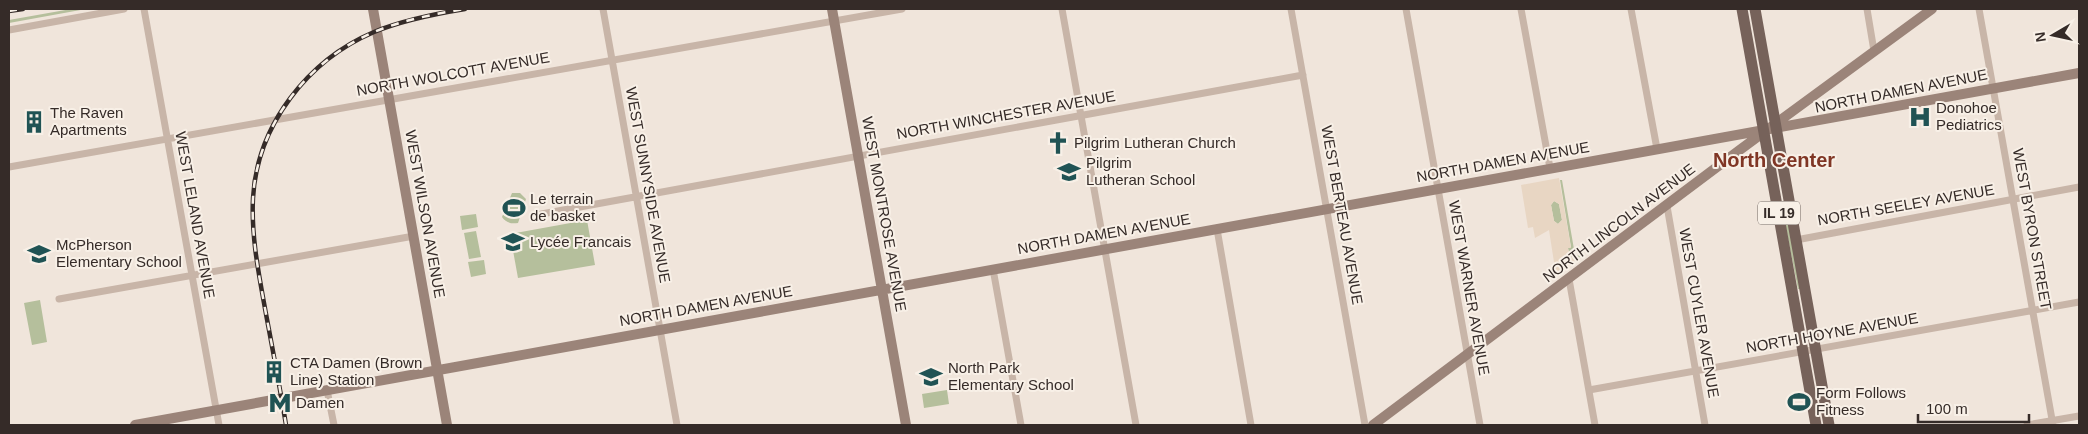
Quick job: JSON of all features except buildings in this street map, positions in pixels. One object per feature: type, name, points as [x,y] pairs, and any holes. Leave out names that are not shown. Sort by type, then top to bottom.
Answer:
[{"type":"main road","name":"WEST WILSON AVENUE","points":[[373,9],[447,425]]},
{"type":"main road","name":"WEST MONTROSE AVENUE","points":[[832,9],[906,425]]},
{"type":"main road","name":"IL 19","points":[[1742,9],[1772,129],[1796,240],[1829,425]]},
{"type":"main road","name":"IL 19","points":[[1755,9],[1816,425]]},
{"type":"main road","name":"NORTH LINCOLN AVENUE","points":[[1373,425],[1932,9]]},
{"type":"main road","name":"NORTH DAMEN AVENUE","points":[[135,425],[2079,73]]},
{"type":"street","points":[[9,30],[124,9]]},
{"type":"street","name":"WEST LELAND AVENUE","points":[[144,9],[219,425]]},
{"type":"street","name":"WEST SUNNYSIDE AVENUE","points":[[603,9],[677,425]]},
{"type":"street","name":"NORTH WOLCOTT AVENUE","points":[[9,167],[902,9]]},
{"type":"street","points":[[1062,9],[1136,425]]},
{"type":"street","name":"WEST BERTEAU AVENUE","points":[[1291,9],[1365,425]]},
{"type":"street","name":"WEST WARNER AVENUE","points":[[1406,9],[1480,425]]},
{"type":"street","points":[[1521,9],[1550,168]]},
{"type":"street","points":[[1631,9],[1657,149]]},
{"type":"street","points":[[1867,9],[1874,51]]},
{"type":"street","name":"WEST BYRON STREET","points":[[1979,9],[2053,423]]},
{"type":"street","name":"NORTH WINCHESTER AVENUE","points":[[536,215],[1303,75]]},
{"type":"street","name":"NORTH SEELEY AVENUE","points":[[1796,240],[2079,188]]},
{"type":"street","name":"WEST CUYLER AVENUE","points":[[1667,206],[1705,425]]},
{"type":"street","points":[[1217,229],[1251,425]]},
{"type":"street","points":[[59,299],[414,236]]},
{"type":"street","points":[[993,269],[1021,425]]},
{"type":"street","points":[[1569,279],[1595,425]]},
{"type":"street","name":"NORTH HOYNE AVENUE","points":[[1589,390],[2079,302]]},
{"type":"street","points":[[327,390],[334,425]]},
{"type":"street","points":[[2027,425],[2053,423],[2079,416]]},
{"type":"green space","points":[[71,9],[86,9],[9,23],[9,20]]},
{"type":"green space","points":[[1560,180],[1562,180],[1575,255],[1581,256],[1575,261],[1574,257],[1570,258],[1568,248],[1571,247]]},
{"type":"green space","name":"Le terrain de basket","points":[[512,193],[520,193],[526,199],[518,223],[509,223],[502,217]]},
{"type":"green space","points":[[1554,201],[1559,204],[1562,220],[1558,224],[1554,221],[1551,205]]},
{"type":"green space","points":[[1786,212],[1801,289],[1798,289],[1783,213]]},
{"type":"green space","points":[[476,214],[478,227],[462,230],[460,216]]},
{"type":"green space","points":[[587,220],[595,265],[518,278],[510,234]]},
{"type":"green space","points":[[476,231],[481,257],[469,259],[464,233]]},
{"type":"green space","points":[[484,260],[486,274],[471,277],[468,262]]},
{"type":"green space","points":[[40,300],[47,342],[32,345],[24,303]]},
{"type":"green space","points":[[947,390],[949,404],[924,408],[922,394]]},
{"type":"shaded area","points":[[1559,178],[1571,248],[1568,248],[1570,257],[1574,257],[1575,261],[1556,275],[1549,230],[1535,238],[1533,227],[1528,228],[1521,185]],"holes":[[[1554,201],[1559,204],[1562,220],[1558,224],[1554,221],[1551,205]]]},
{"type":"railway","points":[[9,11],[23,9]]},
{"type":"railway","points":[[286,425],[254,242],[253,198],[257,171],[264,145],[290,98],[328,59],[350,44],[396,24],[430,15],[465,9]]},
{"type":"place","name":"Donohoe Pediatrics","points":[[1920,117]]},
{"type":"place","name":"The Raven Apartments","points":[[34,122]]},
{"type":"place","name":"Pilgrim Lutheran Church","points":[[1058,143]]},
{"type":"place","name":"Pilgrim Lutheran School","points":[[1069,172]]},
{"type":"place","name":"Le terrain de basket","points":[[514,208]]},
{"type":"place","name":"Lycée Francais","points":[[513,242]]},
{"type":"place","name":"McPherson Elementary School","points":[[39,254]]},
{"type":"place","name":"CTA Damen (Brown Line) Station","points":[[274,372]]},
{"type":"place","name":"North Park Elementary School","points":[[931,377]]},
{"type":"place","name":"Form Follows Fitness","points":[[1799,402]]},
{"type":"place","name":"Damen","points":[[280,403]]},
{"type":"district","name":"North Center","points":[[1774,160]]}]
